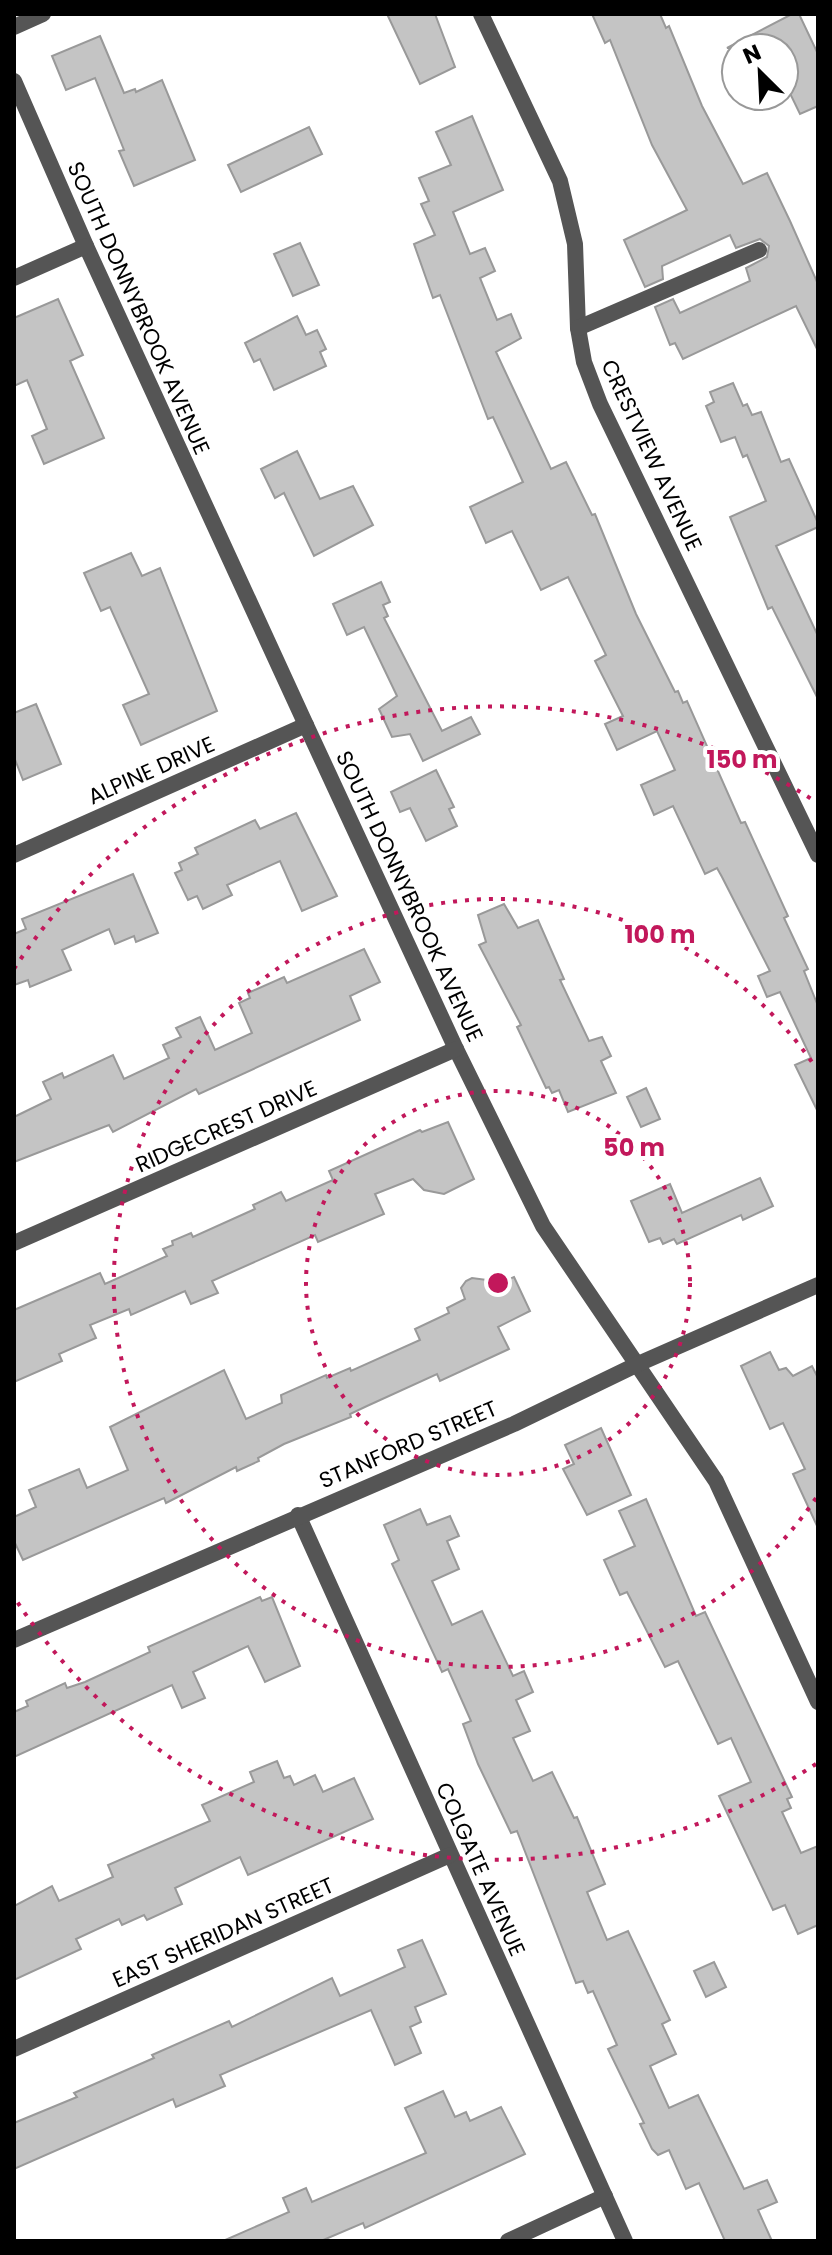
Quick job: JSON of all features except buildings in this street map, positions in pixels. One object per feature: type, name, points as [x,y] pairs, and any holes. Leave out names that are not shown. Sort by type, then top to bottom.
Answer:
[{"type":"street","points":[[14,27],[43,14]]},
{"type":"street","name":"CRESTVIEW AVENUE","points":[[481,14],[560,181],[575,244],[578,328],[584,362],[600,404],[818,855]]},
{"type":"street","name":"SOUTH DONNYBROOK AVENUE","points":[[14,81],[86,246],[306,725],[456,1049],[543,1226],[716,1481],[818,1702]]},
{"type":"street","points":[[14,278],[86,246]]},
{"type":"street","points":[[578,328],[759,250]]},
{"type":"street","name":"ALPINE DRIVE","points":[[14,855],[306,725]]},
{"type":"street","name":"RIDGECREST DRIVE","points":[[14,1243],[456,1049]]},
{"type":"street","name":"STANFORD STREET","points":[[14,1640],[514,1424],[638,1364],[818,1285]]},
{"type":"street","name":"COLGATE AVENUE","points":[[298,1515],[625,2241]]},
{"type":"street","name":"EAST SHERIDAN STREET","points":[[14,2049],[450,1855]]},
{"type":"street","points":[[508,2241],[605,2196]]}]
